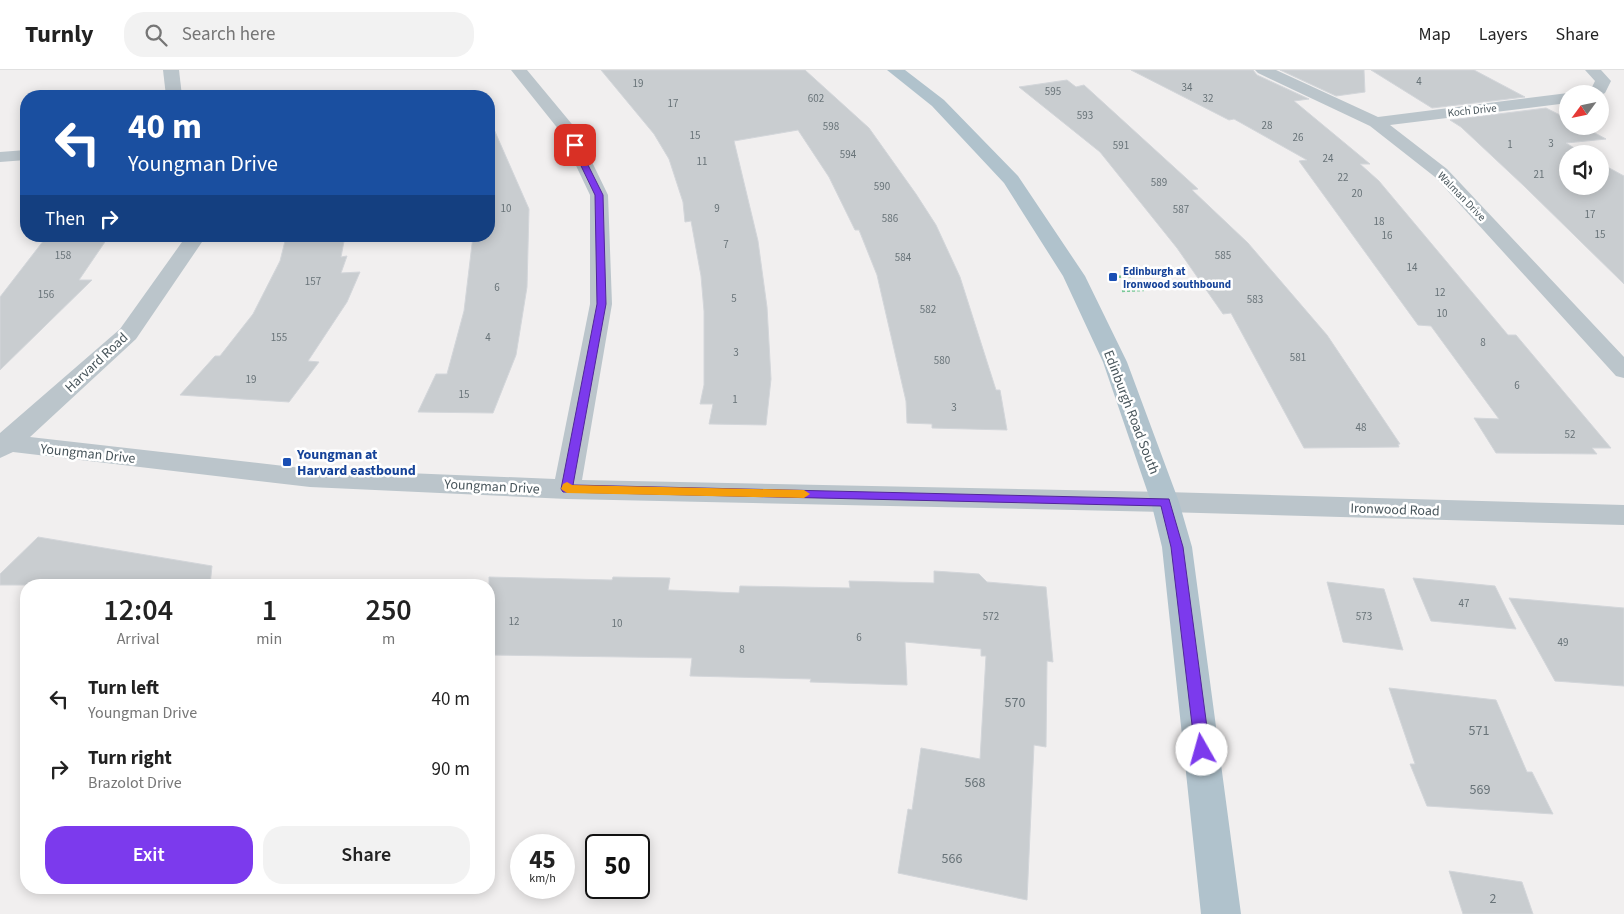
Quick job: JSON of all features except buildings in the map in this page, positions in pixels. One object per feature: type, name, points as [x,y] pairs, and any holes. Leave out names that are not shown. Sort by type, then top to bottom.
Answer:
[{"type":"main road","name":"Edinburgh Road South","points":[[895,70],[938,103],[1012,180],[1074,276],[1115,362],[1165,502],[1177,547],[1221,914]]},
{"type":"street","points":[[171,70],[173,90]]},
{"type":"street","points":[[519,70],[567,128],[599,195],[601,304],[567,489]]},
{"type":"street","name":"Walman Drive","points":[[1263,70],[1376,122],[1441,173],[1624,370]]},
{"type":"street","points":[[1592,70],[1604,81],[1602,85]]},
{"type":"street","name":"Koch Drive","points":[[1376,122],[1407,116],[1559,99]]},
{"type":"street","points":[[0,157],[20,155]]},
{"type":"street","name":"Harvard Road","points":[[2,445],[128,334],[192,242]]},
{"type":"street","name":"Youngman Drive","points":[[2,445],[310,478],[567,489],[1165,502]]},
{"type":"street","name":"Ironwood Road","points":[[1165,502],[1624,515]]},
{"type":"path","points":[[1113,277],[1135,276]]},
{"type":"path","points":[[1122,291],[1144,290]]},
{"type":"slow traffic","points":[[567,486],[567,489],[804,494]]},
{"type":"place","name":"Edinburgh at Ironwood southbound","points":[[1113,277]]},
{"type":"place","name":"Youngman at Harvard eastbound","points":[[287,462]]},
{"type":"route","points":[[575,145],[599,195],[601,304],[567,489],[1165,502],[1177,547],[1202,750]]}]
